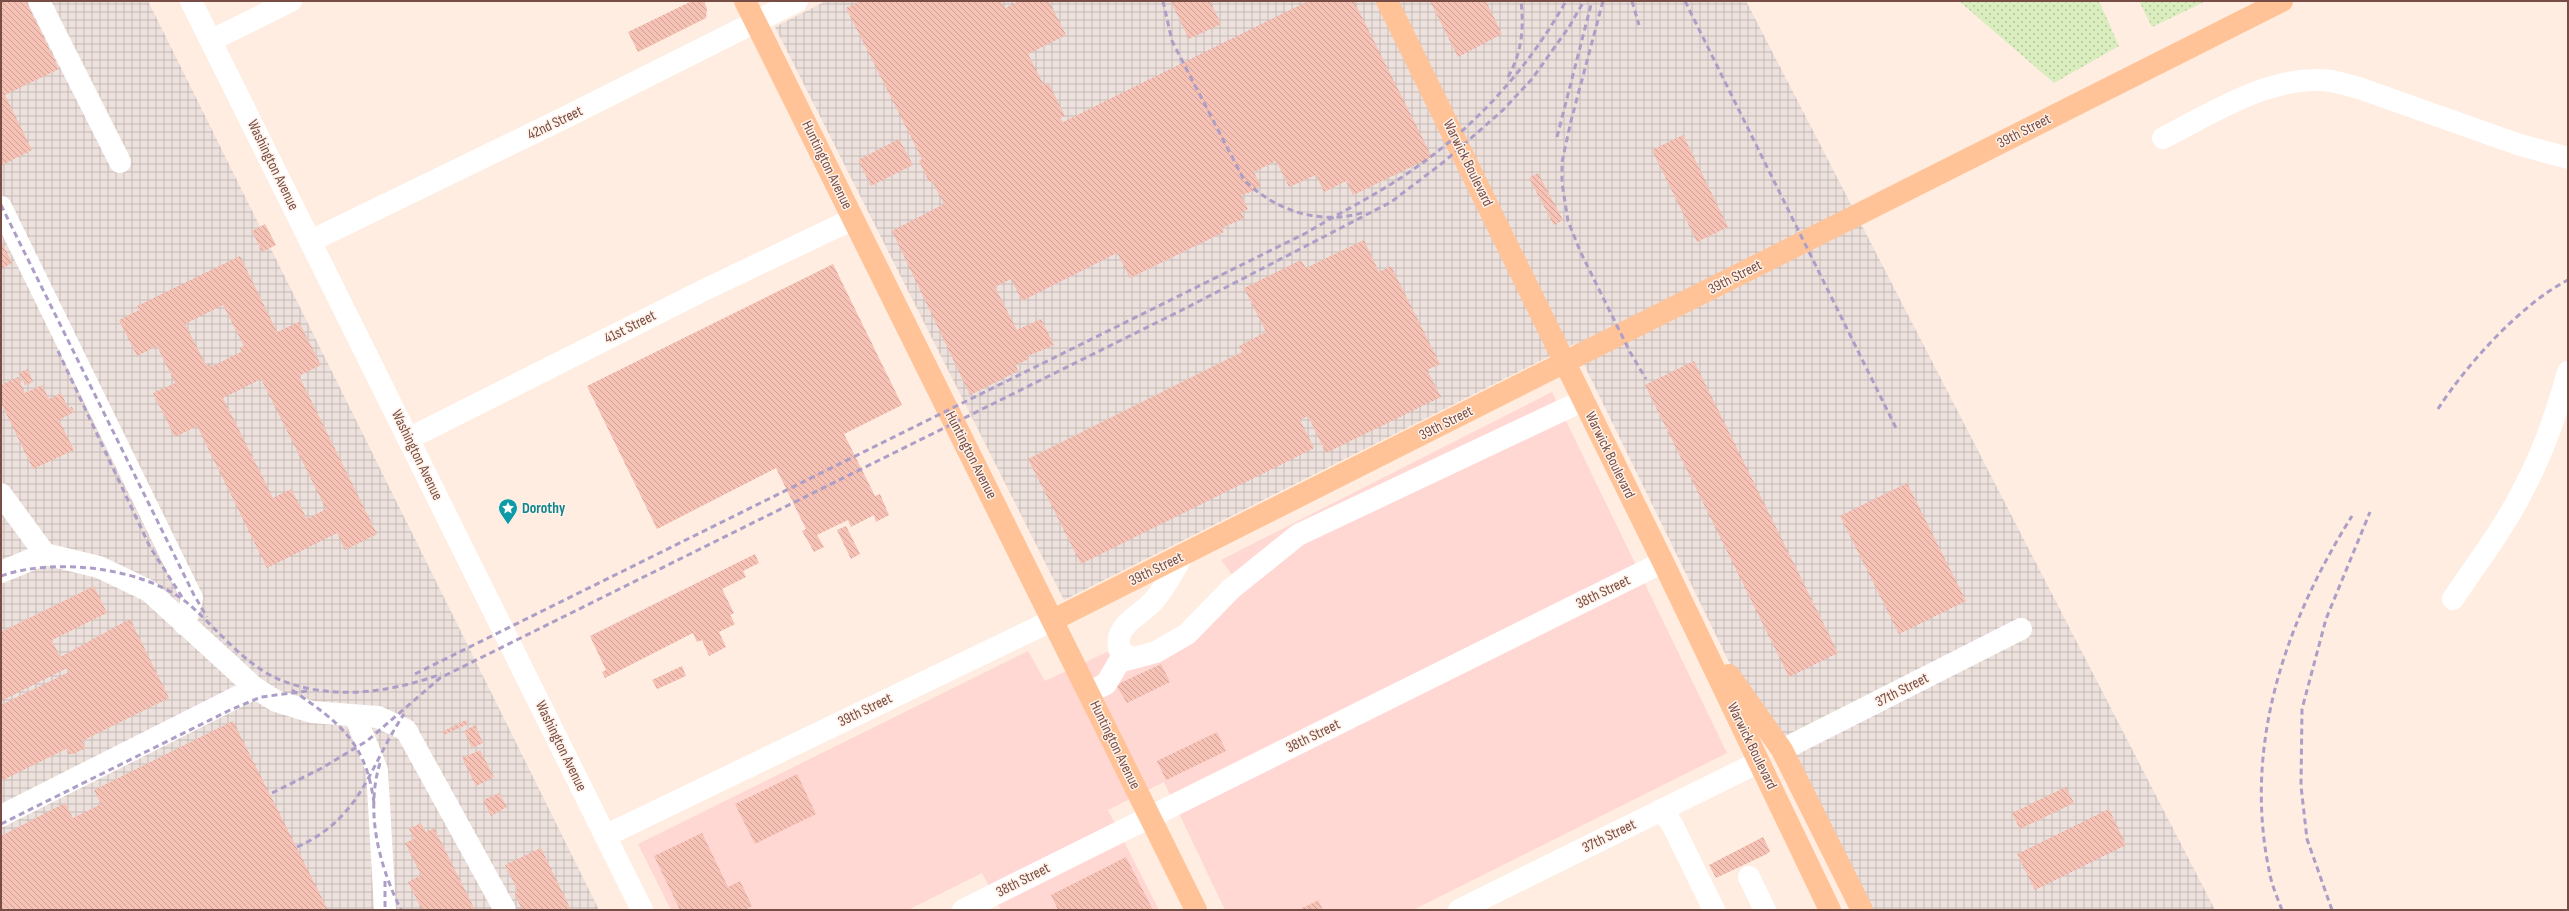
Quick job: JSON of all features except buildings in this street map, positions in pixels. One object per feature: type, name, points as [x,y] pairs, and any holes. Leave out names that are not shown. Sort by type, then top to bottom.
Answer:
[{"type":"main road","name":"Huntington Avenue","points":[[745,1],[1196,910]]},
{"type":"main road","name":"Warwick Boulevard","points":[[1387,1],[1663,562],[1830,910]]},
{"type":"main road","name":"39th Street","points":[[1053,620],[1215,540],[2282,1]]},
{"type":"main road","points":[[1692,622],[1782,750],[1862,910]]},
{"type":"street","points":[[39,1],[120,162]]},
{"type":"street","name":"Washington Avenue","points":[[191,1],[212,40],[642,910]]},
{"type":"street","points":[[212,40],[291,1]]},
{"type":"street","name":"42nd Street","points":[[311,241],[797,1]]},
{"type":"street","points":[[2163,138],[2256,93],[2288,83],[2332,81],[2359,88],[2520,145],[2568,158]]},
{"type":"street","points":[[1,206],[192,598],[185,625]]},
{"type":"street","name":"41st Street","points":[[408,438],[688,298],[853,219]]},
{"type":"street","points":[[2453,599],[2524,490],[2540,456],[2557,412],[2568,372]]},
{"type":"street","points":[[1089,692],[1106,684],[1119,662],[1156,652],[1189,632],[1231,589],[1298,535],[1584,400]]},
{"type":"street","points":[[1,494],[45,554]]},
{"type":"street","points":[[1,572],[45,554],[99,567],[149,591],[255,688],[276,701],[312,712],[378,717],[406,730],[505,910]]},
{"type":"street","points":[[1130,658],[1119,649],[1119,636],[1133,617],[1146,609],[1157,597],[1182,556]]},
{"type":"street","name":"38th Street","points":[[963,910],[1663,562]]},
{"type":"street","name":"39th Street","points":[[605,836],[1053,620]]},
{"type":"street","name":"37th Street","points":[[1782,750],[2021,629]]},
{"type":"street","points":[[1,816],[255,688]]},
{"type":"street","points":[[355,716],[377,770],[385,910]]},
{"type":"street","name":"37th Street","points":[[1459,910],[1759,762]]},
{"type":"street","points":[[1661,810],[1672,824],[1714,910]]},
{"type":"street","points":[[1749,876],[1765,910]]},
{"type":"shaded area","points":[[1,1],[148,1],[599,910],[1,910]]},
{"type":"shaded area","points":[[826,1],[1746,1],[2215,910],[1850,910],[1574,344],[1064,600],[775,27]]},
{"type":"shaded area","points":[[1552,392],[1727,753],[1413,910],[1225,910],[1164,782],[1108,810],[1159,910],[1001,910],[982,873],[908,910],[671,910],[638,844],[1028,651],[1045,681],[1107,652],[1142,649],[1170,639],[1233,576],[1221,560]]},
{"type":"green space","points":[[1959,1],[2099,1],[2119,46],[2054,83]]},
{"type":"green space","points":[[2139,1],[2206,1],[2152,27]]},
{"type":"railway","points":[[1163,1],[1172,41],[1244,180],[1270,200],[1300,213],[1332,217],[1348,216],[1365,212]]},
{"type":"railway","points":[[1508,77],[1513,68],[1521,40],[1521,1]]},
{"type":"railway","points":[[415,674],[1306,233],[1373,195],[1411,171],[1434,154],[1478,116],[1498,95],[1535,50],[1566,1]]},
{"type":"railway","points":[[272,793],[322,768],[367,741],[440,678],[1186,308],[1391,202],[1445,161],[1503,110],[1532,79],[1569,27],[1584,1]]},
{"type":"railway","points":[[1557,137],[1592,1]]},
{"type":"railway","points":[[1603,1],[1571,121],[1562,162],[1562,183],[1568,221],[1581,253],[1630,352],[1646,379]]},
{"type":"railway","points":[[1632,1],[1639,25]]},
{"type":"railway","points":[[1685,1],[1897,430]]},
{"type":"railway","points":[[1,205],[194,595],[207,617]]},
{"type":"railway","points":[[2438,409],[2479,355],[2514,319],[2550,290],[2568,280]]},
{"type":"railway","points":[[58,351],[150,547],[182,597]]},
{"type":"railway","points":[[2332,910],[2307,839],[2301,786],[2302,709],[2326,619],[2370,512]]},
{"type":"railway","points":[[2282,910],[2270,875],[2262,823],[2262,776],[2266,730],[2276,685],[2290,641],[2328,556],[2352,516]]},
{"type":"railway","points":[[1,576],[23,570],[47,567],[73,567],[99,569],[126,574],[150,582],[172,593],[191,606],[242,655],[265,672],[278,679],[298,686],[318,690],[360,692],[401,686],[441,674]]},
{"type":"railway","points":[[292,690],[324,713],[348,736],[365,764],[374,803]]},
{"type":"railway","points":[[1,824],[230,710],[261,697],[307,691]]},
{"type":"railway","points":[[297,847],[319,835],[336,821],[350,806],[362,790],[404,714]]},
{"type":"railway","points":[[380,763],[374,800],[374,819],[386,875],[401,910]]},
{"type":"railway","points":[[385,881],[385,910]]},
{"type":"place","name":"Dorothy","points":[[508,525]]}]
